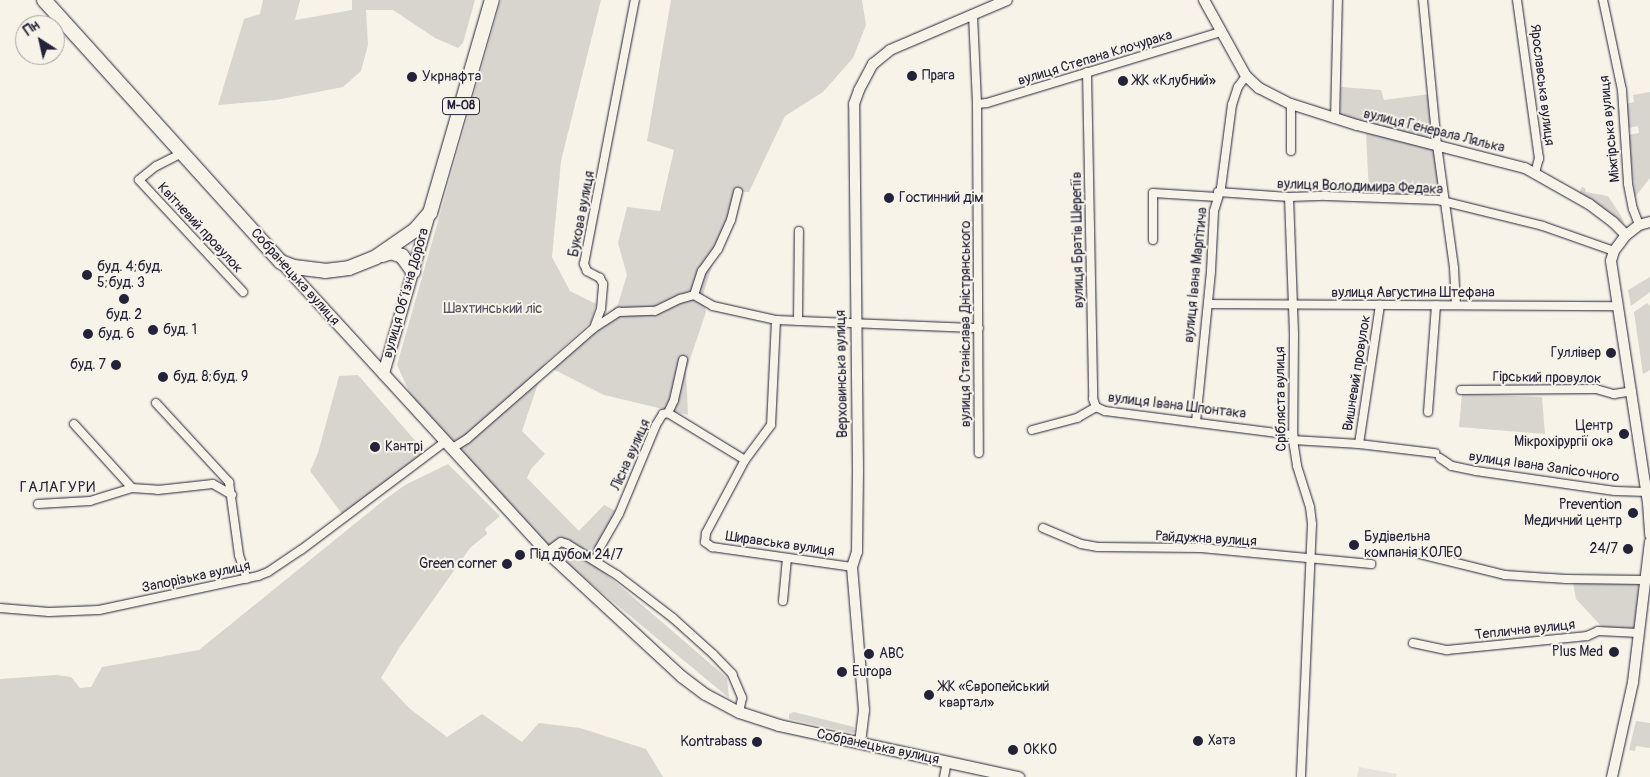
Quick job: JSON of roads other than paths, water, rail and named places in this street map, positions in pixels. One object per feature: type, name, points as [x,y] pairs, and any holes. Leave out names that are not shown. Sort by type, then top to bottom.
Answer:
[{"type":"highway","name":"Собранецька вулиця","points":[[44,0],[281,262]]},
{"type":"highway","name":"вулиця Обʼїзна Дорога","points":[[281,262],[294,267],[325,270],[349,268],[376,257],[415,230],[430,212],[492,0]]},
{"type":"highway","points":[[376,257],[391,252],[400,254],[405,258],[413,271]]},
{"type":"main road","name":"вулиця Обʼїзна Дорога","points":[[383,373],[430,212]]},
{"type":"main road","name":"Собранецька вулиця","points":[[281,262],[547,552],[681,676],[705,694],[738,712],[796,730],[1018,777]]},
{"type":"street","name":"Букова вулиця","points":[[448,445],[467,439],[594,328],[601,309],[603,284],[600,278],[588,271],[584,264],[635,0]]},
{"type":"street","name":"Верховинська вулиця","points":[[860,743],[864,710],[852,567],[857,552],[855,99],[865,78],[881,56],[890,50],[1007,0]]},
{"type":"street","points":[[1204,0],[1246,76],[1259,88],[1291,104],[1335,119],[1338,0]]},
{"type":"street","points":[[1423,0],[1437,145],[1454,268],[1456,305]]},
{"type":"street","name":"Ярославська вулиця","points":[[1517,0],[1539,158],[1535,173]]},
{"type":"street","name":"Міжгірська вулиця","points":[[1603,0],[1622,90],[1628,184],[1639,225]]},
{"type":"street","name":"вулиця Станіслава Дністрянського","points":[[973,15],[977,104],[979,453]]},
{"type":"street","name":"вулиця Степана Клочурака","points":[[977,104],[988,103],[1220,32]]},
{"type":"street","name":"вулиця Братів Шерегіїв","points":[[1088,72],[1093,398],[1096,407]]},
{"type":"street","name":"вулиця Івана Маргітича","points":[[1196,422],[1217,195],[1221,188],[1232,105],[1241,81],[1246,76]]},
{"type":"street","points":[[1291,104],[1291,151]]},
{"type":"street","name":"вулиця Генерала Лялька","points":[[1335,119],[1525,168],[1589,204],[1613,222],[1626,235]]},
{"type":"street","name":"Квітневий провулок","points":[[182,153],[156,166],[139,180],[243,292]]},
{"type":"street","points":[[694,295],[702,271],[718,249],[731,220],[738,192]]},
{"type":"street","name":"вулиця Володимира Федака","points":[[1153,240],[1153,193],[1289,197],[1326,196],[1445,201],[1543,226],[1614,251]]},
{"type":"street","name":"Срібляста вулиця","points":[[1289,197],[1293,437],[1297,466],[1311,513],[1301,777]]},
{"type":"street","points":[[1650,222],[1639,225],[1626,235],[1614,251],[1611,271],[1647,492],[1650,535]]},
{"type":"street","points":[[798,321],[799,231]]},
{"type":"street","points":[[594,328],[619,312],[655,311],[680,299],[694,295],[718,307],[776,320],[979,328]]},
{"type":"street","name":"вулиця Августина Штефана","points":[[1208,304],[1618,306]]},
{"type":"street","name":"Вишневий провулок","points":[[1359,444],[1380,305]]},
{"type":"street","points":[[1428,412],[1436,305]]},
{"type":"street","points":[[601,309],[612,315]]},
{"type":"street","points":[[668,412],[745,460],[771,425],[776,320]]},
{"type":"street","name":"Лісна вулиця","points":[[596,560],[599,549],[619,514],[656,425],[663,414],[668,412],[674,400],[683,360]]},
{"type":"street","name":"Гірський провулок","points":[[1461,390],[1596,389],[1614,394],[1632,392]]},
{"type":"street","points":[[156,403],[229,482],[239,555],[247,579]]},
{"type":"street","name":"вулиця Івана Шпонтака","points":[[1032,430],[1077,418],[1096,407],[1105,412],[1196,422],[1293,437]]},
{"type":"street","points":[[74,424],[132,488]]},
{"type":"street","name":"вулиця Івана Запісочного","points":[[1293,437],[1359,444],[1437,456],[1452,466],[1476,472],[1615,491],[1647,492]]},
{"type":"street","name":"Запорізька вулиця","points":[[0,608],[49,612],[99,610],[247,579],[268,572],[448,445]]},
{"type":"street","name":"Ширавська вулиця","points":[[745,460],[706,533],[705,542],[712,547],[852,567]]},
{"type":"street","points":[[38,504],[90,501],[132,488],[158,490],[213,484],[232,495]]},
{"type":"street","name":"Райдужна вулиця","points":[[1043,528],[1081,544],[1098,547],[1201,548],[1371,564]]},
{"type":"street","points":[[547,552],[561,542],[596,560],[645,596],[726,666],[742,698],[738,712]]},
{"type":"street","points":[[1612,777],[1632,688],[1650,542]]},
{"type":"street","points":[[1420,554],[1506,574],[1566,579],[1646,580]]},
{"type":"street","points":[[783,601],[787,558]]},
{"type":"street","name":"Теплична вулиця","points":[[1414,643],[1447,650],[1587,636],[1598,631],[1639,633]]},
{"type":"street","points":[[944,777],[947,762]]},
{"type":"place","name":"Прага","points":[[912,76]]},
{"type":"place","name":"Укрнафта","points":[[412,77]]},
{"type":"place","name":"ЖК «Клубний»","points":[[1123,81]]},
{"type":"place","name":"Гостинний дім","points":[[889,198]]},
{"type":"place","name":"буд. 4;буд. 5;буд. 3","points":[[87,275]]},
{"type":"place","name":"буд. 2","points":[[124,299]]},
{"type":"place","name":"буд. 1","points":[[153,330]]},
{"type":"place","name":"буд. 6","points":[[88,334]]},
{"type":"place","name":"Гуллівер","points":[[1611,353]]},
{"type":"place","name":"буд. 7","points":[[116,365]]},
{"type":"place","name":"буд. 8;буд. 9","points":[[163,377]]},
{"type":"place","name":"Центр Мікрохірургії ока","points":[[1624,434]]},
{"type":"place","name":"Кантрі","points":[[375,447]]},
{"type":"place","name":"Prevention Медичний центр","points":[[1633,513]]},
{"type":"place","name":"Будівельна компанія КОЛЕО","points":[[1354,545]]},
{"type":"place","name":"24/7","points":[[1628,549]]},
{"type":"place","name":"Під дубом 24/7","points":[[520,555]]},
{"type":"place","name":"Green corner","points":[[507,564]]},
{"type":"place","name":"Plus Med","points":[[1614,652]]},
{"type":"place","name":"ABC","points":[[869,654]]},
{"type":"place","name":"Europa","points":[[842,672]]},
{"type":"place","name":"ЖК «Європейський квартал»","points":[[929,695]]},
{"type":"place","name":"Хата","points":[[1198,741]]},
{"type":"place","name":"Kontrabass","points":[[757,742]]},
{"type":"place","name":"ОККО","points":[[1013,750]]},
{"type":"district","name":"ГАЛАГУРИ","points":[[58,488]]},
{"type":"park label","name":"Шахтинський ліс","points":[[493,309]]}]
